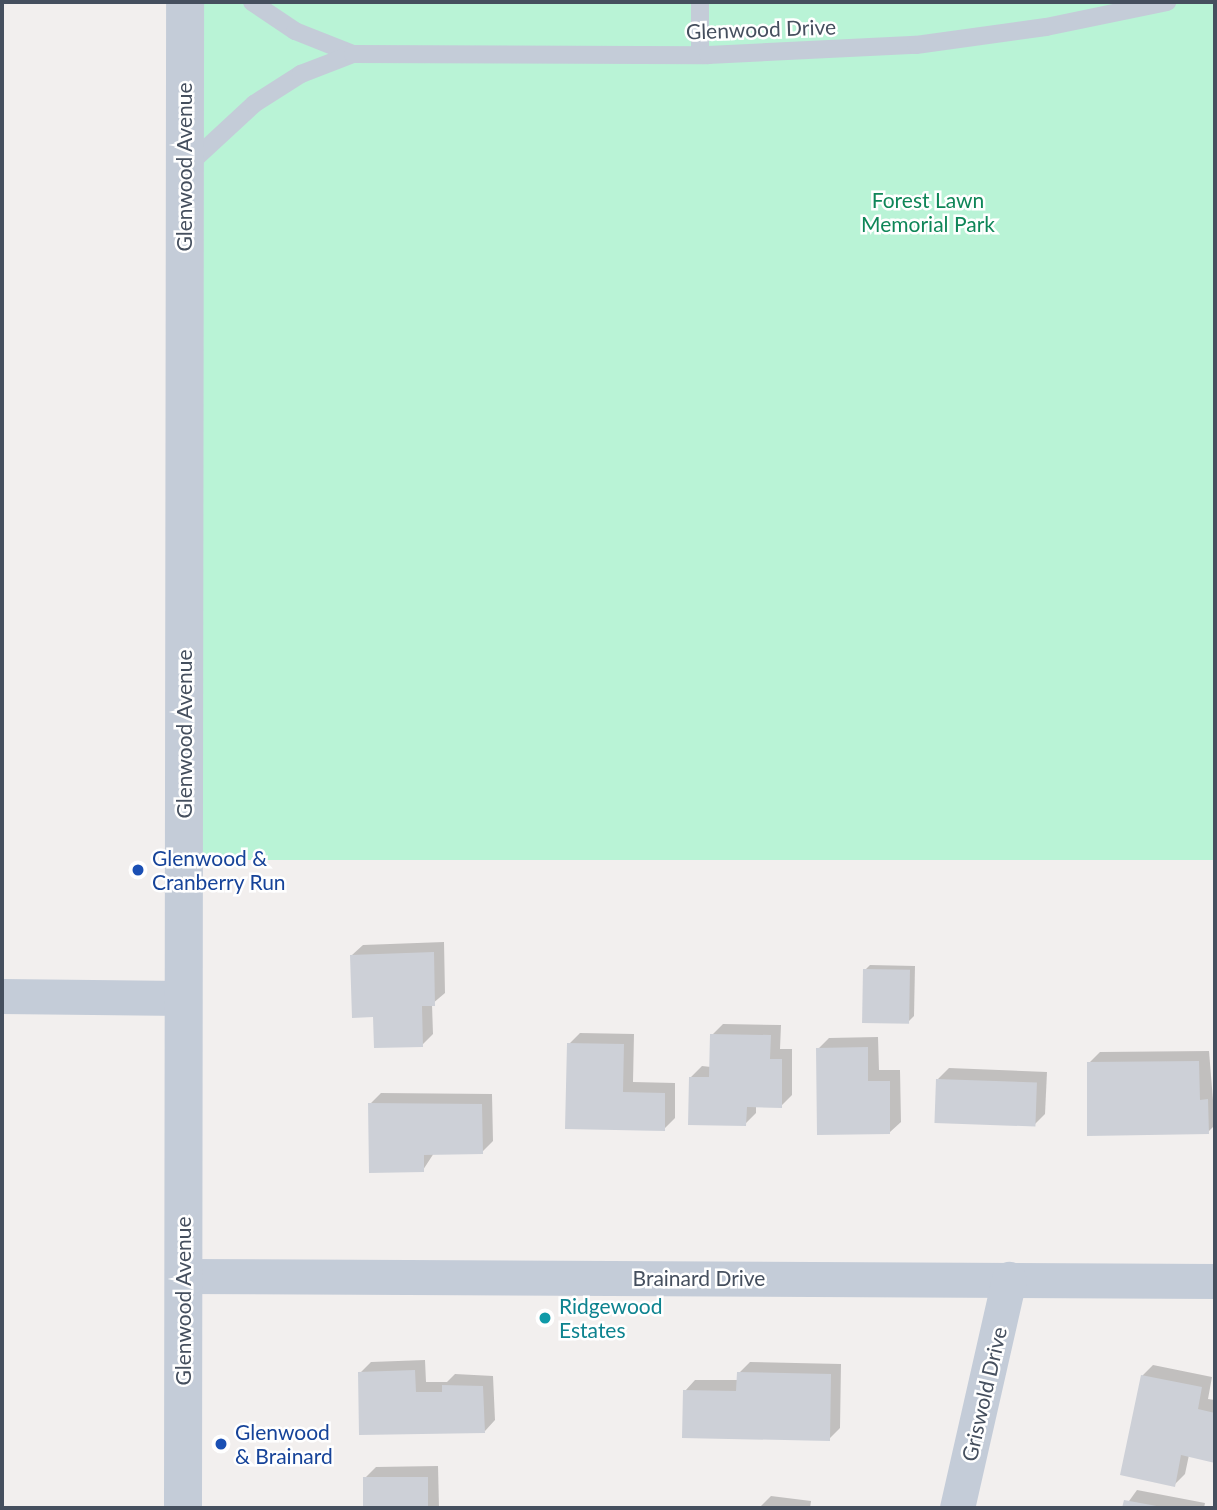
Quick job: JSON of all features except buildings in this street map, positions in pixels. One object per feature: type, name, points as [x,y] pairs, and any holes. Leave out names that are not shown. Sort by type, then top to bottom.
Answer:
[{"type":"street","name":"Glenwood Avenue","points":[[183,1508],[185,2]]},
{"type":"street","points":[[2,996],[183,998]]},
{"type":"street","name":"Brainard Drive","points":[[182,1276],[1215,1281]]},
{"type":"street","name":"Griswold Drive","points":[[957,1508],[1009,1279]]},
{"type":"lane","name":"Glenwood Drive","points":[[252,2],[295,32],[353,54],[700,55],[916,45],[1046,27],[1167,2]]},
{"type":"lane","points":[[700,2],[700,55]]},
{"type":"lane","name":"Glenwood Drive","points":[[184,169],[254,104],[301,74],[353,54]]},
{"type":"green space","name":"Forest Lawn Memorial Park","points":[[185,2],[1215,2],[1215,860],[185,860]]},
{"type":"place","name":"Glenwood & Cranberry Run","points":[[138,870]]},
{"type":"place","name":"Ridgewood Estates","points":[[545,1318]]},
{"type":"place","name":"Glenwood & Brainard","points":[[221,1444]]}]
